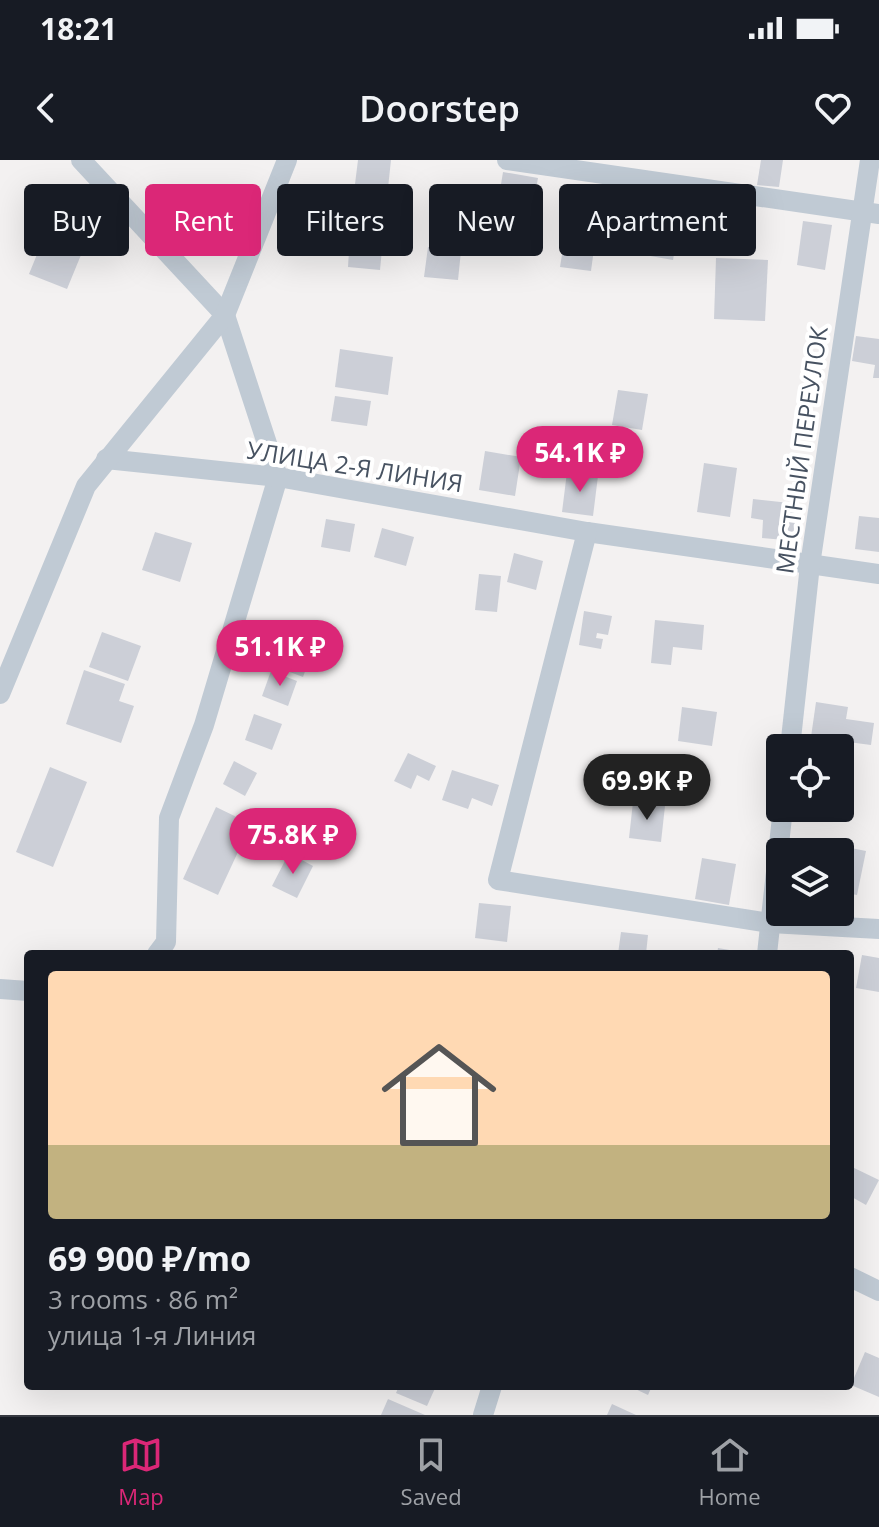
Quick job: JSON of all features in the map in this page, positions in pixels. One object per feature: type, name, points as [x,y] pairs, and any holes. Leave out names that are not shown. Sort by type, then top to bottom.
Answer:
[{"type":"street","points":[[81,160],[225,315],[278,477],[204,725],[169,818],[166,942],[160,950]]},
{"type":"street","points":[[0,694],[86,486],[225,315],[287,160]]},
{"type":"street","points":[[507,160],[871,213]]},
{"type":"street","name":"МЕСТНЫЙ ПЕРЕУЛОК","points":[[792,734],[810,565],[871,213],[870,160]]},
{"type":"street","name":"УЛИЦА 2-Я ЛИНИЯ","points":[[106,459],[278,477],[587,532],[879,574]]},
{"type":"street","points":[[587,532],[498,880],[766,922]]},
{"type":"street","points":[[767,950],[770,926]]},
{"type":"street","points":[[824,926],[879,929]]},
{"type":"street","points":[[0,989],[24,991]]},
{"type":"street","points":[[854,1279],[879,1291]]},
{"type":"street","points":[[483,1415],[491,1390]]},
{"type":"building","points":[[358,160],[391,160],[388,184],[355,184]]},
{"type":"building","points":[[761,160],[783,160],[779,187],[757,185]]},
{"type":"building","points":[[503,172],[538,178],[537,184],[501,184]]},
{"type":"building","points":[[803,221],[832,225],[825,270],[797,265]]},
{"type":"building","points":[[428,247],[429,256],[460,256],[458,280],[424,277]]},
{"type":"building","points":[[36,256],[81,256],[67,289],[29,274]]},
{"type":"building","points":[[349,256],[381,256],[380,270],[348,267]]},
{"type":"building","points":[[562,256],[593,256],[591,271],[560,267]]},
{"type":"building","points":[[650,256],[674,256],[673,260]]},
{"type":"building","points":[[716,258],[768,260],[765,321],[714,319]]},
{"type":"building","points":[[856,336],[879,339],[879,378],[873,378],[875,365],[852,361]]},
{"type":"building","points":[[340,349],[393,357],[388,395],[335,387]]},
{"type":"building","points":[[618,390],[648,394],[642,430],[612,425]]},
{"type":"building","points":[[335,396],[371,401],[367,426],[331,421]]},
{"type":"building","points":[[485,451],[521,457],[515,496],[479,490]]},
{"type":"building","points":[[704,463],[737,468],[730,517],[697,512]]},
{"type":"building","points":[[567,472],[598,476],[593,516],[562,512]]},
{"type":"building","points":[[753,499],[799,504],[796,541],[762,538],[763,520],[751,518]]},
{"type":"building","points":[[859,516],[879,518],[879,552],[855,549]]},
{"type":"building","points":[[326,519],[355,524],[350,552],[321,547]]},
{"type":"building","points":[[382,528],[414,537],[406,566],[374,557]]},
{"type":"building","points":[[155,532],[192,543],[180,582],[142,570]]},
{"type":"building","points":[[514,553],[543,561],[536,590],[507,582]]},
{"type":"building","points":[[479,574],[501,576],[497,612],[475,610]]},
{"type":"building","points":[[584,611],[612,616],[608,635],[597,633],[596,638],[603,639],[601,649],[579,645]]},
{"type":"building","points":[[655,620],[704,625],[702,650],[673,647],[671,665],[651,663]]},
{"type":"building","points":[[287,631],[328,647],[319,670],[307,666],[303,677],[274,666]]},
{"type":"building","points":[[102,632],[141,646],[128,681],[89,667]]},
{"type":"building","points":[[84,670],[125,684],[119,701],[134,706],[121,743],[66,724]]},
{"type":"building","points":[[271,671],[297,681],[288,706],[262,696]]},
{"type":"building","points":[[816,702],[848,707],[846,719],[874,723],[871,745],[854,743],[854,734],[811,734]]},
{"type":"building","points":[[682,707],[717,712],[712,746],[678,741]]},
{"type":"building","points":[[254,714],[282,724],[272,750],[245,740]]},
{"type":"building","points":[[408,753],[436,766],[429,781],[417,775],[411,789],[394,781]]},
{"type":"building","points":[[234,761],[257,773],[245,796],[223,784]]},
{"type":"building","points":[[50,767],[87,782],[53,867],[16,852]]},
{"type":"building","points":[[452,770],[499,785],[492,806],[472,798],[468,809],[442,800]]},
{"type":"building","points":[[633,802],[665,806],[661,842],[629,838]]},
{"type":"building","points":[[216,807],[251,824],[218,895],[183,879]]},
{"type":"building","points":[[854,849],[866,851],[857,895],[854,894]]},
{"type":"building","points":[[289,853],[313,866],[297,898],[272,886]]},
{"type":"building","points":[[702,858],[736,864],[729,905],[695,899]]},
{"type":"building","points":[[479,903],[511,906],[507,942],[475,938]]},
{"type":"building","points":[[621,932],[648,935],[646,950],[619,950]]},
{"type":"building","points":[[862,955],[879,958],[879,992],[856,988]]},
{"type":"building","points":[[854,1168],[879,1180],[866,1205],[854,1198]]},
{"type":"building","points":[[865,1352],[879,1358],[879,1397],[854,1386],[854,1378]]},
{"type":"building","points":[[397,1390],[434,1390],[427,1406],[396,1393]]},
{"type":"building","points":[[388,1399],[425,1415],[381,1415]]},
{"type":"building","points":[[612,1404],[636,1415],[607,1415]]}]
